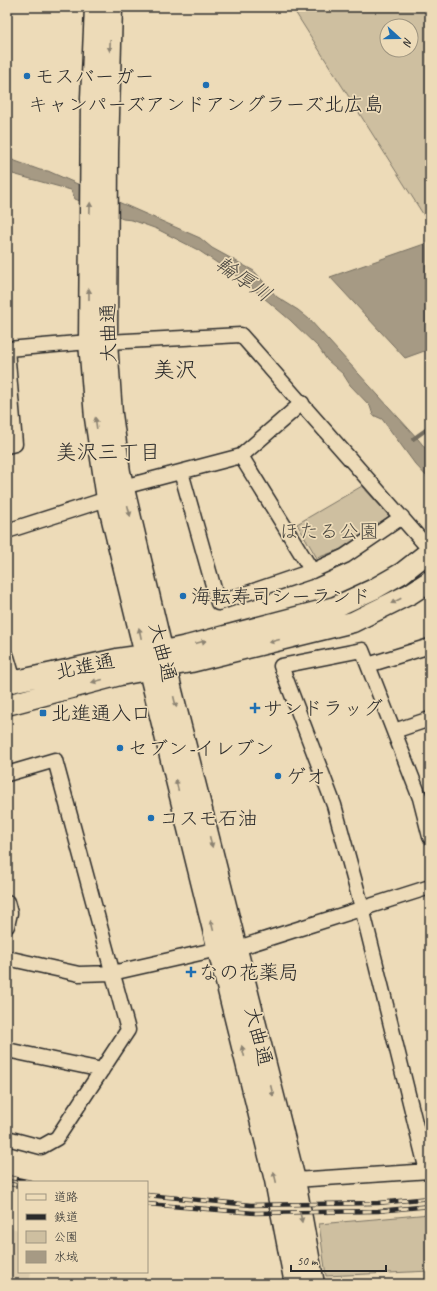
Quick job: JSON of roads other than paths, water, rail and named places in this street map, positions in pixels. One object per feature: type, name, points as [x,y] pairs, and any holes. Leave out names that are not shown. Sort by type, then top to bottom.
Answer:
[{"type":"main road","name":"大曲通","points":[[95,7],[91,98],[100,162]]},
{"type":"main road","name":"大曲通","points":[[112,7],[100,162],[98,342],[112,414],[115,493],[156,661],[218,949],[275,1180],[295,1284]]},
{"type":"main road","points":[[156,661],[187,646],[335,607],[374,589],[402,573],[426,554]]},
{"type":"main road","points":[[156,661],[353,622],[410,594],[430,581]]},
{"type":"main road","name":"北進通","points":[[10,682],[117,659],[156,661]]},
{"type":"main road","name":"大曲通","points":[[156,661],[238,948],[294,1180],[314,1284]]},
{"type":"main road","name":"北進通","points":[[7,704],[120,675],[156,661]]},
{"type":"street","points":[[7,446],[15,444],[8,349],[98,342],[241,335],[402,518],[426,554]]},
{"type":"street","points":[[7,531],[115,493],[181,472],[241,456],[302,403]]},
{"type":"street","points":[[241,456],[312,571]]},
{"type":"street","points":[[181,472],[218,603],[312,571],[345,556],[402,518]]},
{"type":"street","points":[[368,665],[430,646]]},
{"type":"street","points":[[294,1180],[429,1171],[362,908],[334,805],[281,666],[362,650],[394,731],[425,796],[430,837]]},
{"type":"street","points":[[7,657],[10,682]]},
{"type":"street","points":[[394,731],[430,719]]},
{"type":"street","points":[[7,774],[55,760],[128,1030],[57,1138],[41,1147],[7,1138]]},
{"type":"street","points":[[7,958],[79,974],[112,973],[218,949],[238,948],[430,886]]},
{"type":"street","points":[[7,902],[10,913],[7,926]]},
{"type":"street","points":[[7,1050],[102,1070]]},
{"type":"water","name":"輪厚川","points":[[7,158],[40,170],[48,171],[200,238],[212,248],[254,271],[277,297],[309,319],[418,439],[430,454],[430,480],[415,464],[382,419],[373,415],[370,406],[350,385],[343,374],[327,360],[319,348],[290,320],[244,281],[198,250],[157,229],[132,220],[123,219],[75,199],[71,190],[7,172]]},
{"type":"water","points":[[430,242],[430,349],[405,358],[330,277]]},
{"type":"waterway","points":[[413,439],[430,427]]},
{"type":"railway","points":[[7,1177],[26,1181]]},
{"type":"railway","points":[[7,1183],[18,1186]]},
{"type":"railway","points":[[148,1195],[251,1205],[378,1203],[430,1198]]},
{"type":"railway","points":[[148,1204],[255,1213],[378,1211],[430,1206]]},
{"type":"place","name":"モスバーガー","points":[[27,76]]},
{"type":"place","name":"キャンパーズアンドアングラーズ北広島","points":[[206,85]]},
{"type":"place","name":"海転寿司シーランド","points":[[183,596]]},
{"type":"place","name":"サンドラッグ","points":[[255,708]]},
{"type":"place","name":"北進通入口","points":[[43,713]]},
{"type":"place","name":"セブン-イレブン","points":[[120,748]]},
{"type":"place","name":"ゲオ","points":[[278,776]]},
{"type":"place","name":"コスモ石油","points":[[151,818]]},
{"type":"place","name":"なの花薬局","points":[[191,972]]},
{"type":"district","name":"美沢","points":[[175,369]]},
{"type":"district","name":"美沢三丁目","points":[[108,452]]},
{"type":"park label","name":"ほたる公園","points":[[329,531]]}]
